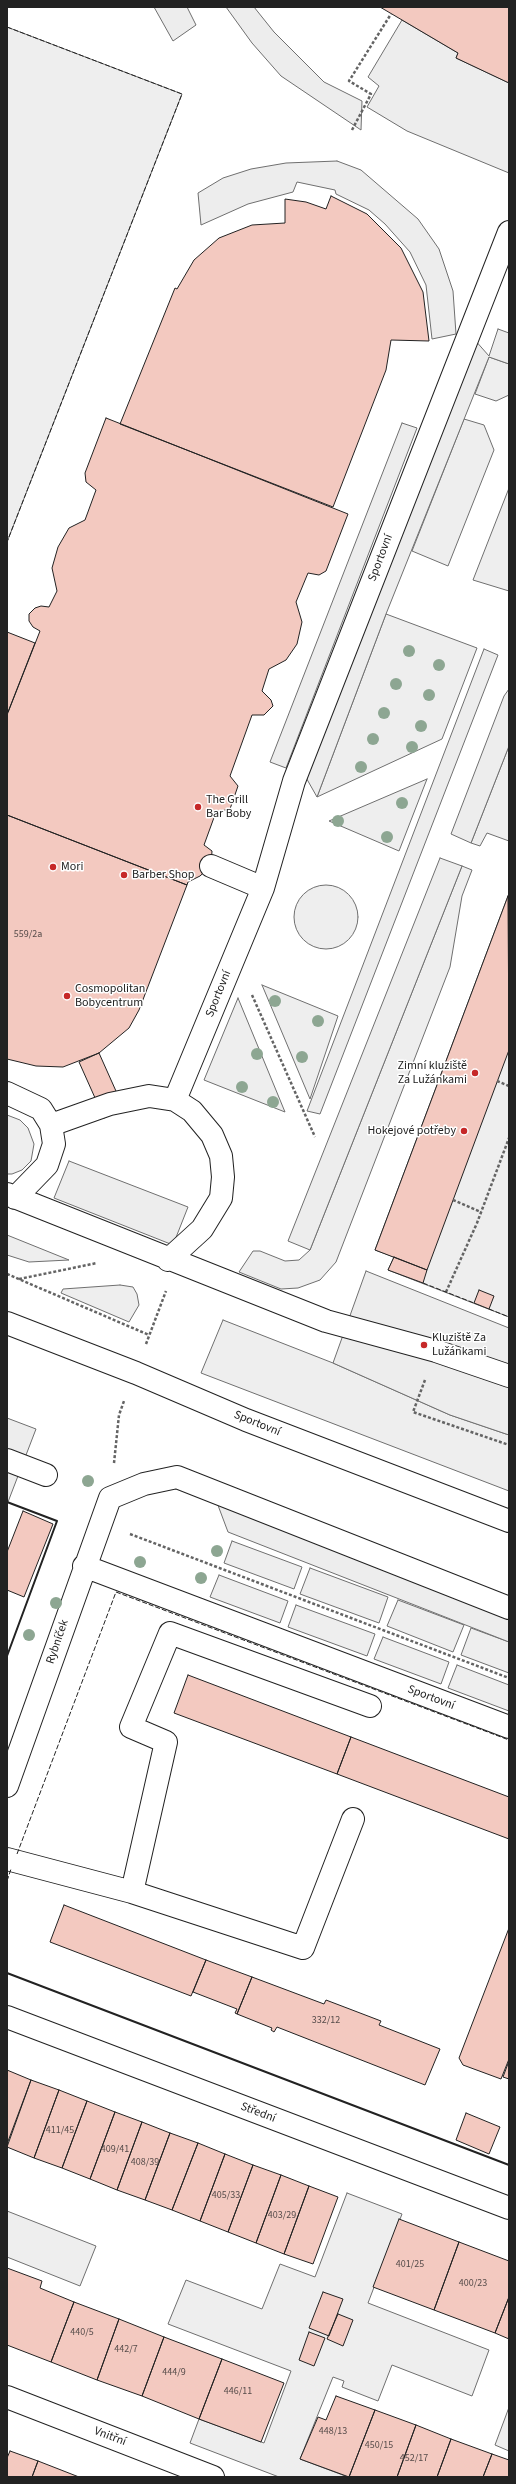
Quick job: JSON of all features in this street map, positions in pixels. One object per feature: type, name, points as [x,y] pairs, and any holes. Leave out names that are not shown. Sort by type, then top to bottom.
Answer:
[{"type":"street","name":"Sportovní","points":[[175,1100],[263,888],[294,781],[509,232]]},
{"type":"street","points":[[211,866],[263,888]]},
{"type":"street","points":[[7,1093],[41,1109],[51,1124],[54,1144],[47,1165],[11,1196],[168,1260],[326,1321],[436,1351],[509,1376]]},
{"type":"street","points":[[51,1124],[128,1099],[149,1096],[175,1100],[192,1111],[212,1135],[221,1156],[223,1177],[221,1198],[202,1229],[168,1260]]},
{"type":"street","name":"Sportovní","points":[[7,1324],[136,1373],[246,1420],[509,1521]]},
{"type":"street","points":[[7,1460],[46,1475]]},
{"type":"street","points":[[110,1498],[144,1484],[177,1477],[509,1608]]},
{"type":"street","name":"Rybníček","points":[[7,1786],[84,1566],[110,1498]]},
{"type":"street","name":"Sportovní","points":[[84,1566],[509,1727]]},
{"type":"street","points":[[132,1892],[166,1742],[131,1727],[170,1633],[370,1706]]},
{"type":"street","points":[[7,1859],[132,1892],[303,1948],[353,1819]]},
{"type":"street","name":"Střední","points":[[7,2017],[509,2208]]},
{"type":"street","name":"Vnitřní","points":[[7,2397],[213,2477]]},
{"type":"path","points":[[352,130],[371,94],[349,80],[391,14]]},
{"type":"path","points":[[234,956],[315,1137]]},
{"type":"path","points":[[497,1081],[509,1086]]},
{"type":"path","points":[[446,1292],[481,1212],[509,1138]]},
{"type":"path","points":[[453,1200],[481,1212]]},
{"type":"path","points":[[19,1279],[105,1261]]},
{"type":"path","points":[[110,1498],[119,1415],[168,1285],[191,1269]]},
{"type":"path","points":[[7,1274],[149,1336]]},
{"type":"path","points":[[436,1351],[413,1412],[509,1444]]},
{"type":"path","points":[[100,1523],[509,1678]]},
{"type":"shaded area","points":[[154,7],[187,7],[196,25],[173,41]]},
{"type":"shaded area","points":[[226,7],[254,7],[274,32],[324,82],[362,101],[361,130],[281,76],[252,43]]},
{"type":"shaded area","points":[[402,20],[458,53],[456,58],[509,83],[509,173],[407,131],[367,107],[379,86],[368,77]]},
{"type":"shaded area","points":[[7,27],[182,94],[7,542]]},
{"type":"shaded area","points":[[337,161],[361,170],[418,219],[439,249],[453,291],[456,334],[432,339],[426,285],[410,252],[385,224],[369,210],[336,194],[335,190],[297,182],[293,192],[248,204],[201,225],[198,193],[223,178],[251,169],[286,163]]},
{"type":"shaded area","points":[[498,329],[509,333],[509,364],[489,357],[386,614],[317,797],[304,774],[474,339],[489,356]]},
{"type":"shaded area","points":[[489,357],[509,364],[509,395],[496,401],[475,394]]},
{"type":"shaded area","points":[[464,419],[484,425],[494,450],[448,566],[412,551]]},
{"type":"shaded area","points":[[402,423],[417,428],[286,768],[270,762]]},
{"type":"shaded area","points":[[509,488],[509,591],[473,580]]},
{"type":"shaded area","points":[[386,614],[477,648],[442,739],[317,797]]},
{"type":"shaded area","points":[[484,649],[498,655],[320,1114],[307,1111]]},
{"type":"shaded area","points":[[509,689],[509,746],[471,843],[451,834],[504,696]]},
{"type":"shaded area","points":[[509,746],[509,841],[487,833],[480,846],[471,843]]},
{"type":"shaded area","points":[[427,779],[399,851],[329,821]]},
{"type":"shaded area","points":[[440,858],[462,866],[310,1250],[288,1241]]},
{"type":"shaded area","points":[[462,866],[472,870],[462,896],[450,967],[336,1262],[320,1280],[298,1288],[281,1289],[239,1272],[253,1251],[260,1251],[285,1261],[299,1260],[310,1250]]},
{"type":"shaded area","points":[[326,885],[338,887],[349,894],[356,905],[358,917],[356,929],[349,940],[338,947],[326,949],[314,947],[303,940],[296,929],[294,917],[296,905],[303,894],[314,887]]},
{"type":"shaded area","name":"Zimní kluziště Za Lužánkami","points":[[508,896],[509,1317],[388,1270],[394,1257],[375,1250]]},
{"type":"shaded area","points":[[262,985],[338,1016],[310,1099]]},
{"type":"shaded area","points":[[238,998],[285,1112],[204,1080]]},
{"type":"shaded area","points":[[7,1115],[20,1120],[28,1128],[34,1144],[31,1161],[22,1170],[12,1174],[7,1174]]},
{"type":"shaded area","points":[[69,1161],[188,1207],[173,1245],[54,1198]]},
{"type":"shaded area","points":[[7,1235],[69,1260],[29,1262],[7,1255]]},
{"type":"shaded area","name":"Kluziště Za Lužánkami","points":[[366,1271],[509,1328],[509,1435],[450,1415],[333,1363]]},
{"type":"shaded area","points":[[120,1285],[133,1287],[137,1294],[139,1305],[129,1322],[61,1293],[63,1289]]},
{"type":"shaded area","points":[[223,1320],[333,1363],[450,1415],[509,1435],[509,1491],[201,1373]]},
{"type":"shaded area","points":[[7,1418],[36,1429],[8,1502],[7,1502]]},
{"type":"shaded area","points":[[213,1492],[509,1606],[509,1642],[228,1532]]},
{"type":"shaded area","points":[[232,1541],[302,1567],[294,1589],[224,1563]]},
{"type":"shaded area","points":[[310,1568],[388,1597],[379,1623],[300,1594]]},
{"type":"shaded area","points":[[219,1575],[288,1601],[280,1623],[210,1597]]},
{"type":"shaded area","points":[[398,1600],[464,1625],[453,1652],[387,1626]]},
{"type":"shaded area","points":[[296,1605],[375,1634],[367,1656],[288,1627]]},
{"type":"shaded area","points":[[471,1628],[509,1642],[509,1673],[461,1655]]},
{"type":"shaded area","points":[[383,1637],[449,1662],[441,1684],[374,1659]]},
{"type":"shaded area","points":[[457,1665],[509,1685],[509,1711],[448,1688]]},
{"type":"shaded area","points":[[347,2193],[402,2214],[368,2303],[489,2350],[472,2396],[392,2365],[378,2401],[342,2387],[344,2381],[333,2377],[300,2459],[348,2477],[279,2477],[190,2443],[199,2419],[264,2443],[291,2371],[168,2324],[186,2280],[262,2309],[280,2264],[315,2277]]},
{"type":"shaded area","points":[[7,2211],[96,2246],[80,2286],[7,2257]]},
{"type":"shaded area","points":[[509,2410],[509,2451],[495,2445]]},
{"type":"building","points":[[380,7],[509,7],[509,83],[456,58],[458,53]]},
{"type":"building","points":[[331,196],[367,214],[401,248],[423,292],[429,341],[391,340],[386,370],[333,507],[120,424],[175,288],[177,289],[194,260],[219,238],[252,225],[285,223],[285,199],[306,202],[326,209]]},
{"type":"building","points":[[106,418],[348,514],[326,571],[319,575],[308,573],[296,602],[302,622],[297,644],[286,660],[269,669],[262,691],[271,700],[273,706],[264,715],[252,715],[230,776],[238,786],[230,809],[216,812],[204,845],[212,851],[211,866],[200,876],[188,882],[187,885],[7,815],[7,715],[40,631],[33,627],[29,621],[29,614],[35,608],[41,606],[49,607],[57,591],[52,568],[58,547],[69,528],[85,520],[96,490],[86,482],[85,473]]},
{"type":"building","points":[[7,632],[35,643],[8,712],[7,712]]},
{"type":"building","points":[[7,815],[187,885],[139,1010],[129,1028],[99,1053],[63,1067],[36,1066],[7,1059]]},
{"type":"building","points":[[508,896],[509,1050],[427,1270],[375,1250]]},
{"type":"building","points":[[99,1053],[124,1109],[104,1118],[79,1062]]},
{"type":"building","points":[[394,1257],[427,1270],[423,1283],[388,1270]]},
{"type":"building","points":[[479,1290],[494,1296],[489,1309],[474,1303]]},
{"type":"building","points":[[23,1511],[53,1524],[24,1597],[7,1590],[7,1552]]},
{"type":"building","points":[[188,1675],[351,1737],[337,1774],[174,1713]]},
{"type":"building","points":[[351,1737],[509,1797],[509,1839],[337,1774]]},
{"type":"building","points":[[64,1905],[206,1960],[191,1996],[50,1942]]},
{"type":"building","points":[[509,1928],[509,2059],[501,2079],[463,2065],[459,2058]]},
{"type":"building","points":[[206,1960],[252,1977],[237,2014],[235,2013],[237,2009],[193,1992]]},
{"type":"building","points":[[252,1977],[324,2004],[326,2000],[381,2021],[379,2025],[440,2049],[425,2085],[277,2027],[274,2032],[271,2030],[272,2028],[237,2014]]},
{"type":"building","points":[[509,2061],[509,2079],[503,2077]]},
{"type":"building","points":[[7,2070],[31,2080],[7,2144]]},
{"type":"building","points":[[31,2080],[59,2090],[34,2158],[7,2147]]},
{"type":"building","points":[[59,2090],[87,2101],[62,2168],[34,2158]]},
{"type":"building","points":[[87,2101],[115,2112],[90,2179],[62,2168]]},
{"type":"building","points":[[115,2112],[142,2122],[117,2190],[90,2179]]},
{"type":"building","points":[[466,2113],[500,2127],[489,2154],[456,2140]]},
{"type":"building","points":[[142,2122],[170,2133],[145,2200],[117,2190]]},
{"type":"building","points":[[170,2133],[198,2143],[172,2210],[145,2200]]},
{"type":"building","points":[[198,2143],[225,2154],[200,2221],[172,2210]]},
{"type":"building","points":[[225,2154],[253,2165],[228,2232],[200,2221]]},
{"type":"building","points":[[253,2165],[281,2175],[256,2243],[228,2232]]},
{"type":"building","points":[[281,2175],[309,2186],[284,2254],[256,2243]]},
{"type":"building","points":[[309,2186],[338,2197],[313,2264],[284,2254]]},
{"type":"building","points":[[399,2219],[459,2242],[434,2310],[373,2287]]},
{"type":"building","points":[[459,2242],[509,2261],[509,2297],[495,2333],[434,2310]]},
{"type":"building","points":[[7,2268],[42,2281],[40,2288],[74,2302],[51,2362],[7,2345]]},
{"type":"building","points":[[323,2292],[343,2299],[329,2336],[309,2328]]},
{"type":"building","points":[[509,2297],[509,2339],[495,2333]]},
{"type":"building","points":[[74,2302],[119,2319],[97,2380],[51,2362]]},
{"type":"building","points":[[338,2314],[353,2320],[343,2346],[327,2339]]},
{"type":"building","points":[[119,2319],[164,2337],[142,2396],[97,2380]]},
{"type":"building","points":[[309,2332],[325,2338],[314,2366],[299,2360]]},
{"type":"building","points":[[164,2337],[222,2359],[199,2419],[142,2396]]},
{"type":"building","points":[[222,2359],[284,2383],[261,2442],[199,2419]]},
{"type":"building","points":[[336,2396],[375,2410],[349,2477],[300,2459],[318,2417],[326,2420]]},
{"type":"building","points":[[375,2410],[416,2425],[397,2477],[349,2477]]},
{"type":"building","points":[[416,2425],[451,2439],[437,2477],[397,2477]]},
{"type":"building","points":[[451,2439],[492,2454],[483,2477],[437,2477]]},
{"type":"building","points":[[10,2451],[38,2461],[32,2477],[7,2477],[7,2458]]},
{"type":"building","points":[[492,2454],[509,2460],[509,2477],[483,2477]]},
{"type":"building","points":[[38,2461],[79,2477],[32,2477]]},
{"type":"fence","points":[[7,27],[182,94],[7,542]]},
{"type":"fence","points":[[423,1283],[474,1303]]},
{"type":"fence","points":[[489,1309],[509,1317]]},
{"type":"fence","points":[[17,1854],[116,1592],[509,1740]]},
{"type":"fence","points":[[7,1881],[11,1869]]},
{"type":"wall","points":[[7,1502],[57,1521],[7,1656]]},
{"type":"wall","points":[[7,1973],[509,2165]]},
{"type":"place","name":"The Grill Bar Boby","points":[[198,807]]},
{"type":"place","name":"Mori","points":[[53,867]]},
{"type":"place","name":"Barber Shop","points":[[124,875]]},
{"type":"place","name":"Cosmopolitan Bobycentrum","points":[[67,996]]},
{"type":"place","name":"Zimní kluziště Za Lužánkami","points":[[475,1073]]},
{"type":"place","name":"Hokejové potřeby","points":[[464,1131]]},
{"type":"place","name":"Kluziště Za Lužánkami","points":[[424,1345]]}]
